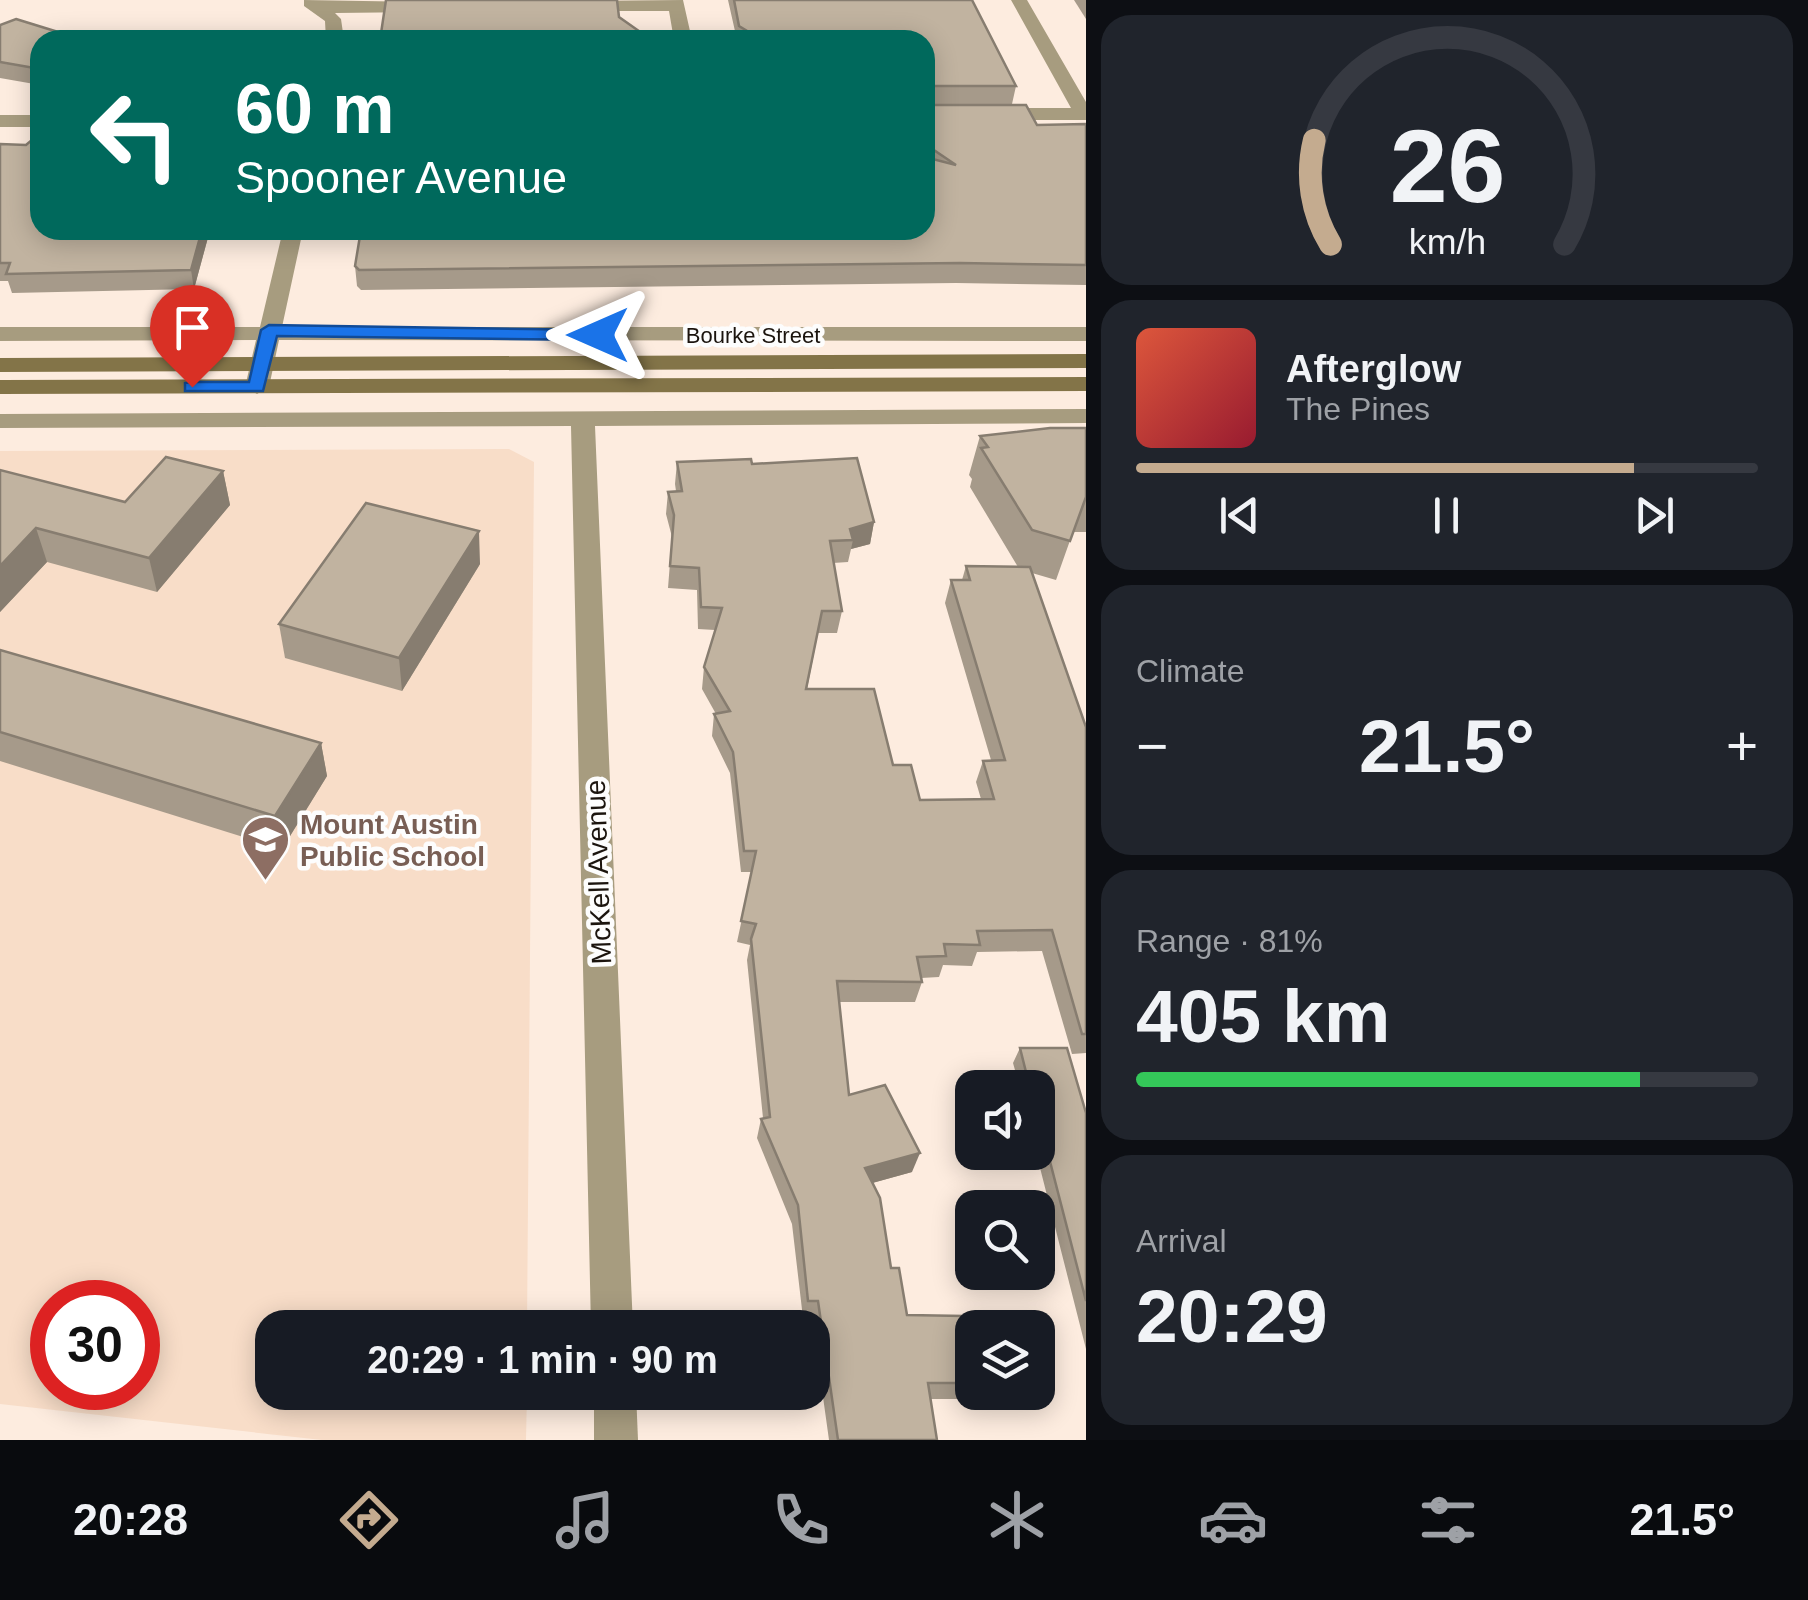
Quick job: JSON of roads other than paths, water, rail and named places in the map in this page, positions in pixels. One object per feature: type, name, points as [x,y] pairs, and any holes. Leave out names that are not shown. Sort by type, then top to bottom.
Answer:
[{"type":"main road","name":"Bourke Street","points":[[0,364],[1086,361]]},
{"type":"main road","name":"Bourke Street","points":[[0,388],[1086,384]]},
{"type":"street","points":[[302,0],[334,19],[335,30]]},
{"type":"street","points":[[935,114],[1084,114],[1019,0]]},
{"type":"street","points":[[553,6],[675,3],[681,30]]},
{"type":"street","points":[[320,8],[436,7]]},
{"type":"street","points":[[0,121],[30,122]]},
{"type":"street","points":[[257,387],[290,240]]},
{"type":"street","name":"Bourke Street","points":[[0,334],[269,330],[411,335],[1086,334]]},
{"type":"street","points":[[0,421],[1086,416]]},
{"type":"street","name":"McKell Avenue","points":[[583,417],[611,1310]]},
{"type":"street","points":[[615,1410],[616,1440]]},
{"type":"place","name":"Mount Austin Public School","points":[[265,882]]}]
